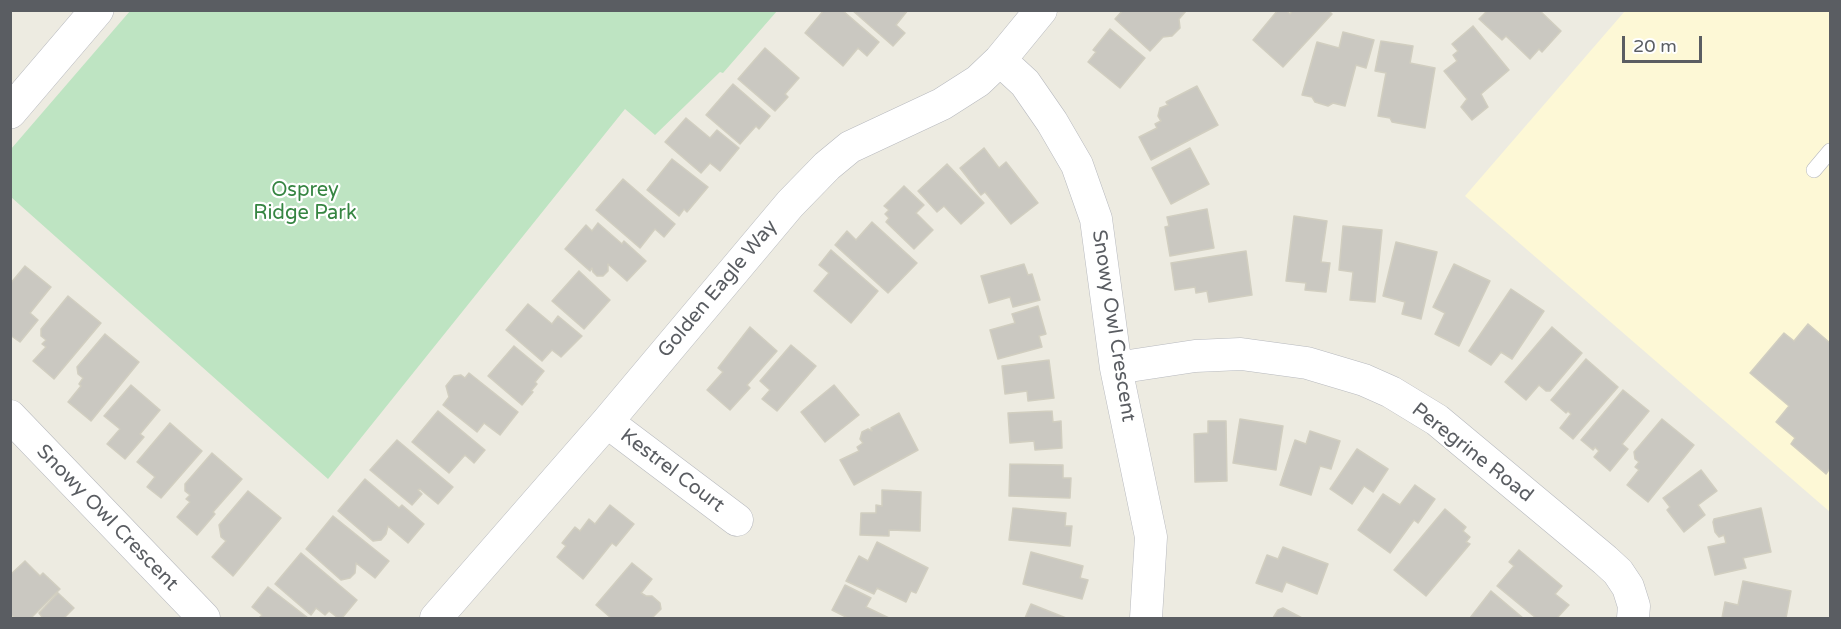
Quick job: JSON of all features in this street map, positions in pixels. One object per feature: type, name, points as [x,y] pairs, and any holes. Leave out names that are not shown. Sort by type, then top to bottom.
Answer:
[{"type":"street","points":[[10,112],[97,10]]},
{"type":"street","name":"Golden Eagle Way","points":[[436,618],[607,422],[790,204],[827,166],[850,147],[942,104],[978,81],[1000,60],[1041,10]]},
{"type":"street","name":"Snowy Owl Crescent","points":[[1000,60],[1025,83],[1052,122],[1077,165],[1096,219],[1116,368],[1151,537],[1146,618]]},
{"type":"street","name":"Peregrine Road","points":[[1116,368],[1195,356],[1241,354],[1307,363],[1364,380],[1391,392],[1437,420],[1611,566],[1628,587],[1634,606],[1633,618]]},
{"type":"street","name":"Snowy Owl Crescent","points":[[10,416],[204,618]]},
{"type":"street","name":"Kestrel Court","points":[[607,422],[737,520]]},
{"type":"lane","points":[[1815,170],[1830,151]]},
{"type":"shaded area","points":[[1625,11],[1830,11],[1830,512],[1465,196]]},
{"type":"green space","name":"Osprey Ridge Park","points":[[130,11],[777,11],[723,73],[720,72],[655,135],[625,109],[328,479],[11,197],[11,149]]},
{"type":"building","points":[[824,10],[842,10],[879,42],[867,56],[858,48],[843,66],[805,33]]},
{"type":"building","points":[[852,10],[908,10],[896,25],[905,33],[893,46]]},
{"type":"building","points":[[1123,10],[1186,11],[1179,19],[1180,28],[1172,36],[1163,37],[1150,51],[1115,19]]},
{"type":"building","points":[[1278,10],[1286,10],[1290,14],[1293,10],[1328,10],[1332,14],[1283,67],[1253,40]]},
{"type":"building","points":[[1488,10],[1539,10],[1561,31],[1542,52],[1539,49],[1530,59],[1506,36],[1502,40],[1479,19]]},
{"type":"building","points":[[1473,26],[1509,70],[1481,94],[1488,107],[1472,120],[1461,107],[1467,99],[1444,71],[1457,61],[1453,55],[1458,51],[1452,44]]},
{"type":"building","points":[[1110,29],[1145,58],[1120,88],[1088,62],[1096,52],[1093,50]]},
{"type":"building","points":[[1343,32],[1374,40],[1366,68],[1356,65],[1345,106],[1333,103],[1328,106],[1315,102],[1312,97],[1302,95],[1317,42],[1339,48]]},
{"type":"building","points":[[1381,41],[1413,46],[1410,63],[1435,68],[1425,128],[1392,122],[1390,118],[1378,116],[1386,73],[1375,71]]},
{"type":"building","points":[[765,48],[799,78],[785,94],[788,97],[775,111],[738,79]]},
{"type":"building","points":[[733,84],[770,116],[759,129],[756,126],[740,144],[706,115]]},
{"type":"building","points":[[1197,86],[1218,125],[1151,160],[1139,137],[1157,128],[1155,124],[1161,121],[1158,116],[1160,108],[1168,105],[1166,102]]},
{"type":"building","points":[[686,118],[710,138],[717,130],[739,148],[720,171],[710,163],[701,173],[665,142]]},
{"type":"building","points":[[984,148],[999,168],[1006,162],[1038,203],[1011,224],[985,192],[981,195],[960,168]]},
{"type":"building","points":[[1190,148],[1209,184],[1171,204],[1152,168]]},
{"type":"building","points":[[672,159],[708,187],[687,212],[684,209],[679,216],[647,190]]},
{"type":"building","points":[[947,164],[984,203],[961,224],[944,206],[937,212],[918,191]]},
{"type":"building","points":[[623,179],[675,224],[664,237],[655,229],[640,248],[596,210]]},
{"type":"building","points":[[904,186],[924,205],[916,213],[933,230],[914,249],[886,222],[889,218],[885,214],[889,210],[884,206]]},
{"type":"building","points":[[1207,209],[1214,248],[1170,256],[1165,227],[1169,226],[1167,217]]},
{"type":"building","points":[[1294,216],[1327,221],[1321,262],[1330,263],[1326,292],[1305,290],[1306,283],[1286,281]]},
{"type":"building","points":[[872,222],[917,263],[888,293],[835,245],[847,231],[856,240]]},
{"type":"building","points":[[598,223],[622,244],[624,241],[646,261],[627,281],[608,264],[608,271],[603,276],[597,276],[592,268],[590,271],[565,249],[586,225],[592,231]]},
{"type":"building","points":[[1343,226],[1382,230],[1375,302],[1350,300],[1353,272],[1339,270]]},
{"type":"building","points":[[1396,242],[1437,252],[1421,319],[1402,314],[1405,302],[1383,296]]},
{"type":"building","points":[[831,250],[878,291],[851,323],[814,291],[829,273],[819,265]]},
{"type":"building","points":[[1246,251],[1252,295],[1209,302],[1207,291],[1196,293],[1195,287],[1175,290],[1171,263]]},
{"type":"building","points":[[1024,264],[1028,275],[1032,274],[1040,300],[1013,307],[1010,297],[989,303],[981,276]]},
{"type":"building","points":[[1454,264],[1490,281],[1459,346],[1435,334],[1445,313],[1433,307]]},
{"type":"building","points":[[25,266],[51,287],[30,313],[38,320],[20,342],[10,335],[10,284]]},
{"type":"building","points":[[579,271],[610,300],[584,329],[552,301]]},
{"type":"building","points":[[1511,289],[1544,311],[1512,359],[1501,352],[1491,365],[1469,351]]},
{"type":"building","points":[[68,296],[101,323],[54,379],[33,361],[46,347],[42,344],[46,340],[41,336],[41,329]]},
{"type":"building","points":[[528,304],[552,324],[558,316],[582,336],[561,357],[552,350],[542,361],[506,330]]},
{"type":"building","points":[[1038,306],[1046,334],[1039,336],[1042,347],[998,359],[990,330],[1015,323],[1012,314]]},
{"type":"building","points":[[1808,324],[1830,343],[1830,468],[1826,474],[1791,444],[1795,438],[1776,422],[1789,406],[1750,373],[1784,333],[1794,341]]},
{"type":"building","points":[[750,327],[777,351],[747,385],[750,388],[730,410],[707,390],[723,372],[718,368]]},
{"type":"building","points":[[1552,327],[1582,353],[1550,391],[1546,391],[1539,385],[1526,400],[1505,382]]},
{"type":"building","points":[[105,334],[139,362],[91,421],[68,402],[81,386],[79,384],[83,378],[78,374],[77,367]]},
{"type":"building","points":[[791,345],[816,366],[777,411],[762,399],[770,390],[760,381]]},
{"type":"building","points":[[514,346],[544,371],[535,382],[537,384],[531,391],[533,392],[522,405],[488,376]]},
{"type":"building","points":[[1586,359],[1618,387],[1573,439],[1560,428],[1571,414],[1568,411],[1566,413],[1551,400]]},
{"type":"building","points":[[1049,360],[1054,398],[1028,401],[1027,391],[1005,394],[1002,366]]},
{"type":"building","points":[[469,373],[518,412],[500,435],[484,423],[477,432],[443,405],[449,397],[446,386],[454,376],[461,375],[465,378]]},
{"type":"building","points":[[131,385],[160,410],[140,434],[144,437],[125,459],[107,444],[120,429],[104,416]]},
{"type":"building","points":[[834,385],[859,415],[825,442],[801,412]]},
{"type":"building","points":[[1623,390],[1649,411],[1622,444],[1628,449],[1610,471],[1594,457],[1599,451],[1595,447],[1593,450],[1581,440]]},
{"type":"building","points":[[438,411],[485,450],[474,463],[465,455],[449,473],[412,442]]},
{"type":"building","points":[[1052,411],[1053,422],[1061,421],[1062,448],[1035,450],[1034,441],[1010,443],[1008,413]]},
{"type":"building","points":[[899,413],[918,450],[854,485],[840,460],[859,451],[857,447],[863,443],[860,439],[862,432],[868,429],[872,431],[871,428]]},
{"type":"building","points":[[1240,419],[1283,426],[1276,470],[1233,463]]},
{"type":"building","points":[[1662,419],[1694,445],[1648,502],[1627,485],[1639,470],[1635,467],[1639,462],[1635,459],[1634,452]]},
{"type":"building","points":[[1208,421],[1226,421],[1227,481],[1195,482],[1194,434],[1208,433]]},
{"type":"building","points":[[170,423],[202,451],[161,498],[147,487],[155,477],[137,462]]},
{"type":"building","points":[[1310,431],[1340,441],[1331,469],[1320,466],[1311,495],[1280,485],[1295,440],[1306,444]]},
{"type":"building","points":[[397,440],[453,487],[438,504],[420,489],[418,490],[422,494],[412,505],[370,470]]},
{"type":"building","points":[[1357,449],[1388,469],[1373,492],[1364,486],[1352,504],[1330,489]]},
{"type":"building","points":[[212,453],[242,479],[213,512],[215,514],[197,535],[177,517],[190,502],[186,499],[190,495],[185,491],[185,484]]},
{"type":"building","points":[[1010,464],[1063,465],[1063,478],[1071,478],[1070,498],[1009,496]]},
{"type":"building","points":[[1701,470],[1717,491],[1698,505],[1705,515],[1684,532],[1667,510],[1670,507],[1663,498]]},
{"type":"building","points":[[365,479],[399,508],[402,505],[424,524],[408,543],[388,526],[381,540],[373,541],[338,511]]},
{"type":"building","points":[[1415,485],[1435,499],[1418,523],[1414,520],[1390,553],[1358,530],[1383,494],[1400,505]]},
{"type":"building","points":[[882,490],[921,492],[920,531],[889,530],[889,536],[860,535],[861,513],[876,513],[876,505],[882,506]]},
{"type":"building","points":[[248,491],[281,518],[233,576],[212,557],[226,541],[221,537],[219,525]]},
{"type":"building","points":[[610,505],[634,524],[616,546],[612,543],[583,579],[557,557],[566,546],[562,543],[575,527],[580,531],[589,519],[595,524]]},
{"type":"building","points":[[1013,508],[1066,513],[1065,526],[1072,526],[1070,546],[1009,540]]},
{"type":"building","points":[[1761,508],[1771,552],[1743,558],[1746,568],[1715,575],[1708,547],[1726,543],[1724,535],[1719,537],[1715,532],[1714,519]]},
{"type":"building","points":[[1445,509],[1466,527],[1463,531],[1470,537],[1466,542],[1470,544],[1426,596],[1394,570]]},
{"type":"building","points":[[333,516],[389,561],[375,578],[356,563],[355,573],[350,578],[341,580],[306,549]]},
{"type":"building","points":[[877,542],[928,568],[916,593],[911,591],[906,602],[877,588],[874,594],[846,581],[859,556],[868,561]]},
{"type":"building","points":[[1283,547],[1328,564],[1317,594],[1286,582],[1282,592],[1256,583],[1267,555],[1278,559]]},
{"type":"building","points":[[1519,550],[1562,586],[1555,594],[1569,605],[1557,618],[1536,618],[1497,586],[1514,566],[1509,562]]},
{"type":"building","points":[[1031,552],[1083,566],[1080,578],[1088,580],[1082,599],[1023,584]]},
{"type":"building","points":[[301,553],[357,600],[342,618],[338,618],[329,611],[325,615],[316,608],[311,615],[275,584]]},
{"type":"building","points":[[25,561],[40,576],[43,573],[60,589],[31,618],[15,618],[10,614],[10,575]]},
{"type":"building","points":[[632,563],[652,579],[641,593],[652,596],[660,603],[661,609],[652,618],[611,618],[596,605]]},
{"type":"building","points":[[1743,581],[1791,591],[1786,618],[1722,618],[1725,602],[1738,605]]},
{"type":"building","points":[[845,585],[871,598],[866,607],[889,618],[848,618],[832,610]]},
{"type":"building","points":[[268,587],[308,618],[259,618],[262,615],[252,607]]},
{"type":"building","points":[[1491,591],[1523,618],[1470,618]]},
{"type":"building","points":[[58,593],[74,608],[64,618],[41,618],[39,613]]},
{"type":"building","points":[[1031,604],[1066,618],[1025,618]]},
{"type":"building","points":[[1283,608],[1302,618],[1273,618],[1278,610]]}]
